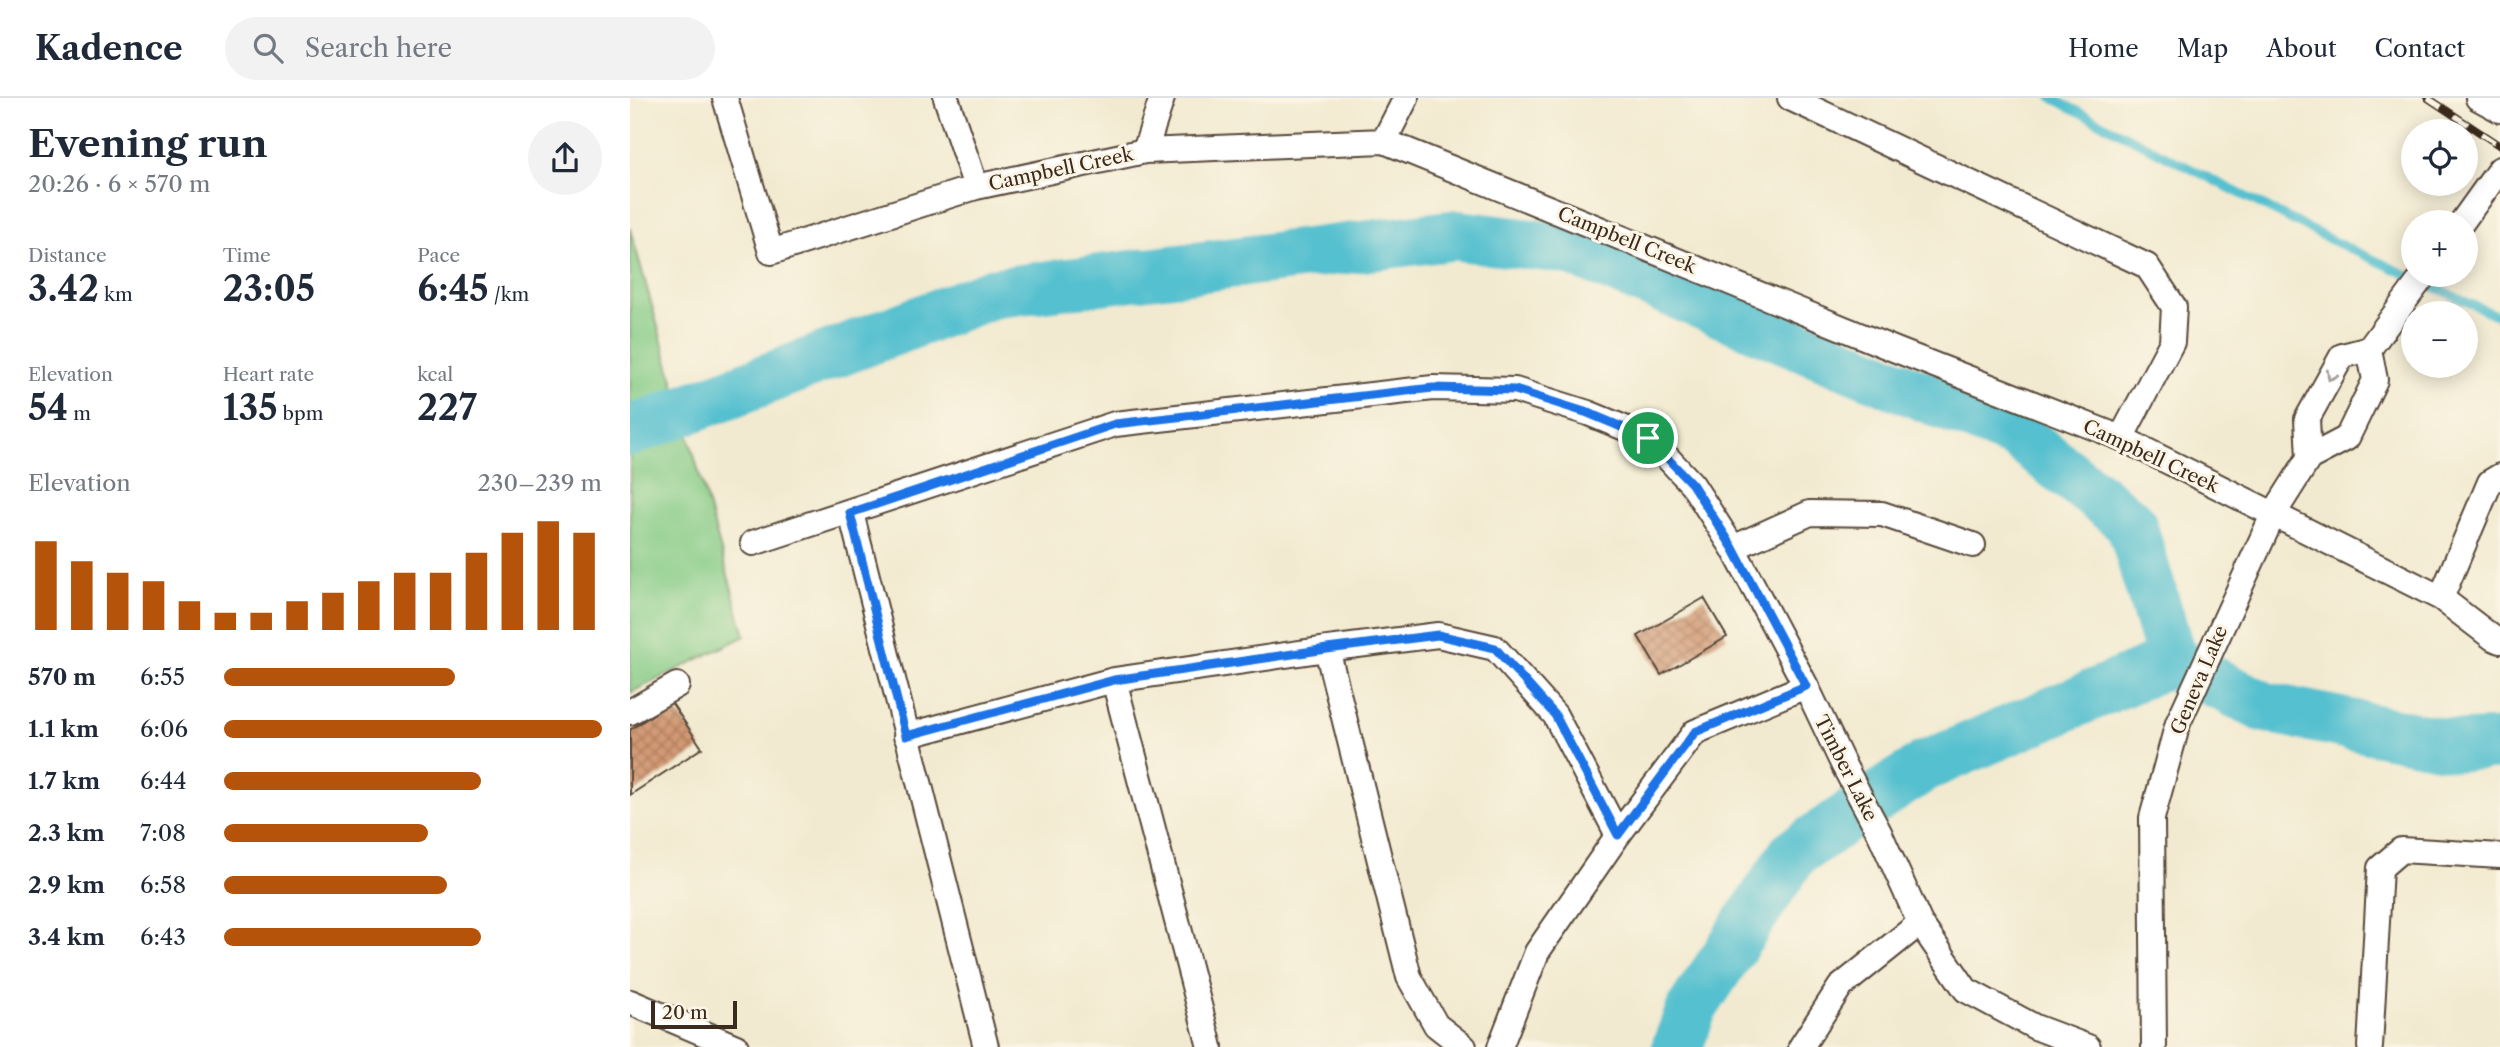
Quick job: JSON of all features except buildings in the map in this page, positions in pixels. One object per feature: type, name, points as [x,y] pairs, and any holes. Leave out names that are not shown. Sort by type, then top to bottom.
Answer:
[{"type":"street","name":"Campbell Creek","points":[[725,98],[771,252],[976,187],[1145,151],[1384,141],[1896,350],[2120,438],[2441,597],[2500,641]]},
{"type":"street","points":[[946,98],[976,187]]},
{"type":"street","points":[[1145,151],[1162,98]]},
{"type":"street","points":[[1384,141],[1406,98]]},
{"type":"street","points":[[1790,98],[2147,266],[2174,307],[2172,342],[2120,438]]},
{"type":"street","points":[[2478,98],[2500,110]]},
{"type":"street","points":[[2471,210],[2500,169]]},
{"type":"street","points":[[2309,458],[2307,419],[2342,356],[2369,349],[2415,287]]},
{"type":"street","name":"Geneva Lake","points":[[2154,1047],[2152,818],[2178,723],[2273,515],[2309,458],[2347,438],[2375,380],[2369,349]]},
{"type":"street","name":"Timber Lake","points":[[753,543],[1115,424],[1433,388],[1515,390],[1588,413],[1648,438],[1692,484],[1733,548],[1806,686],[1879,832],[1920,923],[1966,990],[2035,1027],[2088,1047]]},
{"type":"street","points":[[2441,597],[2490,482],[2500,477]]},
{"type":"street","points":[[850,513],[986,1047]]},
{"type":"street","points":[[1733,548],[1810,513],[1882,514],[1973,545]]},
{"type":"street","points":[[906,736],[1114,680],[1438,635],[1495,648],[1555,715],[1618,835]]},
{"type":"street","points":[[1327,649],[1409,977],[1436,1025],[1464,1047]]},
{"type":"street","points":[[1114,680],[1210,1047]]},
{"type":"street","points":[[630,712],[677,685]]},
{"type":"street","points":[[1500,1047],[1537,952],[1618,835],[1695,732],[1806,686]]},
{"type":"street","points":[[2371,1047],[2381,868],[2401,850],[2500,856]]},
{"type":"street","points":[[1801,1047],[1840,987],[1920,923]]},
{"type":"street","points":[[630,1002],[736,1047]]},
{"type":"green space","points":[[630,228],[745,636],[630,693]]},
{"type":"waterway","points":[[2052,98],[2333,241],[2500,317]]},
{"type":"waterway","points":[[630,431],[993,293],[1454,235],[1568,249],[2018,435],[2131,523],[2172,661],[2264,707],[2456,746],[2500,744]]},
{"type":"waterway","points":[[1677,1047],[1692,1008],[1794,853],[1925,766],[2172,661]]},
{"type":"railway","points":[[2428,98],[2500,146]]},
{"type":"route","points":[[1433,388],[1515,390],[1588,413],[1648,438],[1692,484],[1733,548],[1806,686],[1695,732],[1618,835],[1555,715],[1495,648],[1438,635],[1114,680],[906,736],[850,513],[1115,424],[1433,388]]}]
